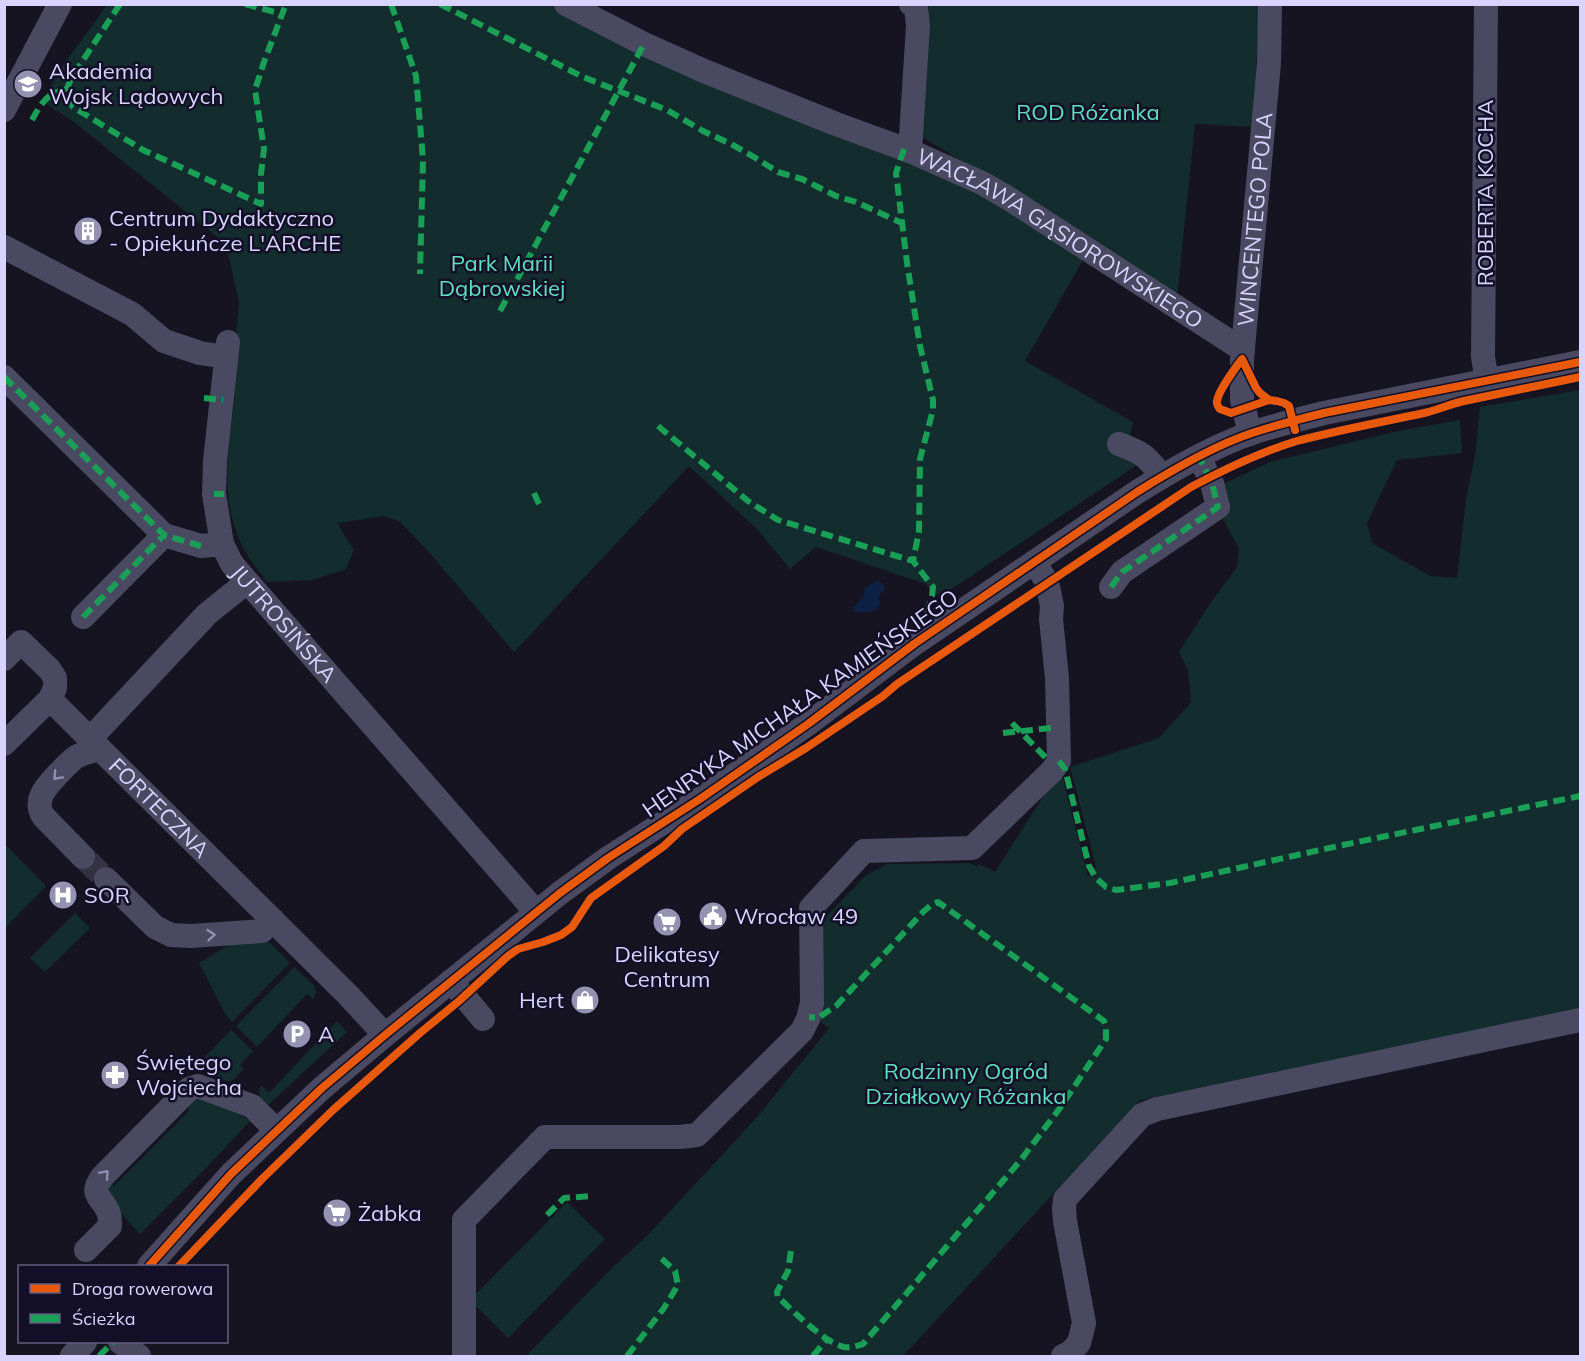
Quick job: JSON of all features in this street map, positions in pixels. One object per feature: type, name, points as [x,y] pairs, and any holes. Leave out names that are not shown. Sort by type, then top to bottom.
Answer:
[{"type":"street","points":[[4,110],[60,4]]},
{"type":"street","points":[[566,4],[644,44],[704,70],[836,124],[910,151]]},
{"type":"street","name":"WACŁAWA GĄSIOROWSKIEGO","points":[[911,4],[916,7],[918,26],[910,151],[982,183],[1008,198],[1243,350]]},
{"type":"street","name":"WINCENTEGO POLA","points":[[1250,434],[1242,400],[1243,350],[1269,63],[1270,4]]},
{"type":"street","name":"ROBERTA KOCHA","points":[[1486,4],[1483,357],[1487,381]]},
{"type":"street","points":[[4,247],[132,314],[164,341],[200,353],[227,349],[215,461],[214,494],[222,544]]},
{"type":"street","name":"HENRYKA MICHAŁA KAMIEŃSKIEGO","points":[[150,1265],[231,1174],[276,1130],[385,1035],[536,912],[608,858],[700,800],[808,724],[914,644],[1162,477],[1250,434],[1324,413],[1581,362]]},
{"type":"street","name":"JUTROSIŃSKA","points":[[4,377],[164,535],[201,546],[222,544],[232,564],[247,582],[536,912]]},
{"type":"street","points":[[1119,444],[1141,452],[1162,477]]},
{"type":"street","points":[[1111,587],[1122,572],[1218,507],[1212,483],[1199,457]]},
{"type":"street","points":[[83,617],[164,535]]},
{"type":"street","points":[[464,1356],[464,1220],[545,1137],[697,1135],[805,1026],[812,1003],[811,908],[864,851],[972,848],[1052,771],[1059,761],[1052,606],[1047,582],[1034,562]]},
{"type":"street","name":"FORTECZNA","points":[[247,582],[207,614],[95,744],[348,995],[385,1035]]},
{"type":"street","points":[[4,659],[21,642],[50,670],[55,678],[55,688],[50,699],[4,744]]},
{"type":"street","points":[[50,699],[95,744],[67,765],[42,794],[39,808],[46,819],[83,857]]},
{"type":"street","points":[[106,879],[155,927],[171,935],[191,936],[261,931],[273,920]]},
{"type":"street","points":[[451,981],[483,1018]]},
{"type":"street","points":[[1064,1356],[1079,1343],[1084,1323],[1065,1221],[1065,1199],[1142,1115],[1156,1109],[1581,1020]]},
{"type":"street","points":[[86,1250],[110,1226],[110,1214],[97,1195],[98,1183],[189,1089],[198,1086],[252,1106],[276,1130]]},
{"type":"street","points":[[72,1356],[83,1343]]},
{"type":"street","points":[[123,1343],[139,1356]]},
{"type":"green space","name":"Park Marii Dąbrowskiej","points":[[107,5],[551,5],[637,48],[969,186],[1083,260],[1025,361],[1133,422],[1127,450],[1143,461],[941,596],[926,584],[816,547],[790,569],[758,530],[689,466],[514,652],[428,551],[400,522],[385,516],[337,523],[354,550],[346,569],[312,580],[267,582],[250,559],[238,537],[228,497],[228,457],[235,396],[231,392],[239,302],[226,244],[74,122],[42,101],[62,67]]},
{"type":"green space","name":"ROD Różanka","points":[[929,5],[1259,5],[1252,127],[1195,124],[1177,298],[1007,188],[922,137]]},
{"type":"green space","name":"Rodzinny Ogród Działkowy Różanka","points":[[1580,390],[1580,1009],[1140,1100],[903,1356],[526,1356],[615,1265],[647,1236],[699,1180],[758,1116],[830,1027],[828,1028],[815,1017],[817,926],[865,876],[887,864],[971,863],[976,867],[979,864],[995,872],[1061,771],[1088,877],[1096,866],[1070,767],[1159,738],[1191,702],[1188,670],[1179,652],[1237,567],[1239,549],[1220,513],[1219,486],[1270,462],[1398,431],[1460,420],[1462,453],[1397,460],[1367,523],[1372,543],[1430,576],[1457,578],[1480,407]]},
{"type":"green space","points":[[7,846],[46,886],[5,928],[4,848]]},
{"type":"green space","points":[[75,913],[90,928],[45,972],[30,958]]},
{"type":"green space","points":[[268,941],[290,963],[232,1022],[226,1015],[199,963],[234,942]]},
{"type":"green space","points":[[294,967],[314,985],[316,993],[313,999],[307,994],[257,1047],[236,1026]]},
{"type":"green space","points":[[337,1021],[347,1032],[268,1105],[263,1101],[259,1094],[261,1085],[269,1093]]},
{"type":"green space","points":[[231,1030],[253,1051],[240,1065],[244,1069],[229,1082],[194,1068]]},
{"type":"green space","points":[[190,1098],[207,1099],[250,1121],[140,1234],[107,1198],[108,1180],[114,1186],[190,1110],[184,1103]]},
{"type":"green space","points":[[567,1202],[605,1239],[508,1338],[470,1300]]},
{"type":"water","points":[[877,580],[884,585],[884,590],[879,596],[880,603],[876,610],[854,612],[853,608],[863,597],[865,588]]},
{"type":"tunnel","points":[[83,857],[106,879]]},
{"type":"marked path","points":[[120,4],[72,77],[67,89],[70,103],[143,150],[261,204],[264,149],[255,90],[286,4]]},
{"type":"marked path","points":[[245,4],[282,14]]},
{"type":"marked path","points":[[391,4],[416,76],[423,160],[420,274]]},
{"type":"marked path","points":[[440,4],[583,77],[667,110],[778,172],[802,179],[836,196],[856,202],[902,223]]},
{"type":"marked path","points":[[500,311],[644,44]]},
{"type":"marked path","points":[[32,120],[45,100],[54,93],[67,89]]},
{"type":"marked path","points":[[904,149],[896,173],[920,346],[933,400],[933,410],[920,459],[919,531],[913,561]]},
{"type":"marked path","points":[[4,377],[164,535],[201,546]]},
{"type":"marked path","points":[[204,398],[223,400]]},
{"type":"marked path","points":[[658,426],[748,501],[778,520],[913,561],[933,587],[926,613]]},
{"type":"marked path","points":[[1111,587],[1122,572],[1218,507],[1212,483],[1199,457]]},
{"type":"marked path","points":[[534,493],[539,504]]},
{"type":"marked path","points":[[214,494],[224,494]]},
{"type":"marked path","points":[[83,617],[164,535]]},
{"type":"marked path","points":[[1012,723],[1049,761]]},
{"type":"marked path","points":[[1003,733],[1051,728]]},
{"type":"marked path","points":[[1059,761],[1065,769],[1089,866],[1096,878],[1106,887],[1116,890],[1170,883],[1580,796]]},
{"type":"marked path","points":[[791,1251],[788,1271],[777,1292],[778,1297],[810,1326],[836,1344],[844,1347],[863,1344],[1020,1161],[1060,1108],[1106,1039],[1104,1021],[938,902],[923,912],[837,1005],[818,1018],[809,1017]]},
{"type":"marked path","points":[[547,1215],[564,1198],[592,1196]]},
{"type":"marked path","points":[[627,1356],[664,1308],[678,1285],[675,1271],[661,1258]]},
{"type":"marked path","points":[[813,1356],[827,1339]]},
{"type":"marked path","points":[[99,1356],[112,1343]]},
{"type":"cycle path","points":[[1269,400],[1256,388],[1242,359],[1224,386],[1217,404],[1220,409],[1231,413],[1269,400],[1284,403],[1289,406],[1295,430]]},
{"type":"cycle path","points":[[150,1265],[231,1174],[322,1088],[560,893],[608,858],[700,799],[808,724],[914,644],[1137,492],[1208,452],[1237,438],[1270,427],[1324,413],[1580,362]]},
{"type":"cycle path","points":[[180,1265],[262,1179],[333,1110],[508,956],[518,949],[561,935],[572,927],[591,898],[664,846],[682,829],[758,777],[806,748],[897,684],[1191,487],[1243,461],[1297,441],[1424,413],[1464,401],[1580,377]]},
{"type":"place","name":"Akademia Wojsk Lądowych","points":[[28,84]]},
{"type":"place","name":"Centrum Dydaktyczno - Opiekuńcze L'ARCHE","points":[[88,231]]},
{"type":"place","name":"SOR","points":[[63,895]]},
{"type":"place","name":"Wrocław 49","points":[[713,916]]},
{"type":"place","name":"Delikatesy Centrum","points":[[667,922]]},
{"type":"place","name":"Hert","points":[[585,1000]]},
{"type":"place","name":"A","points":[[297,1034]]},
{"type":"place","name":"Świętego Wojciecha","points":[[115,1075]]},
{"type":"place","name":"Żabka","points":[[337,1213]]}]
